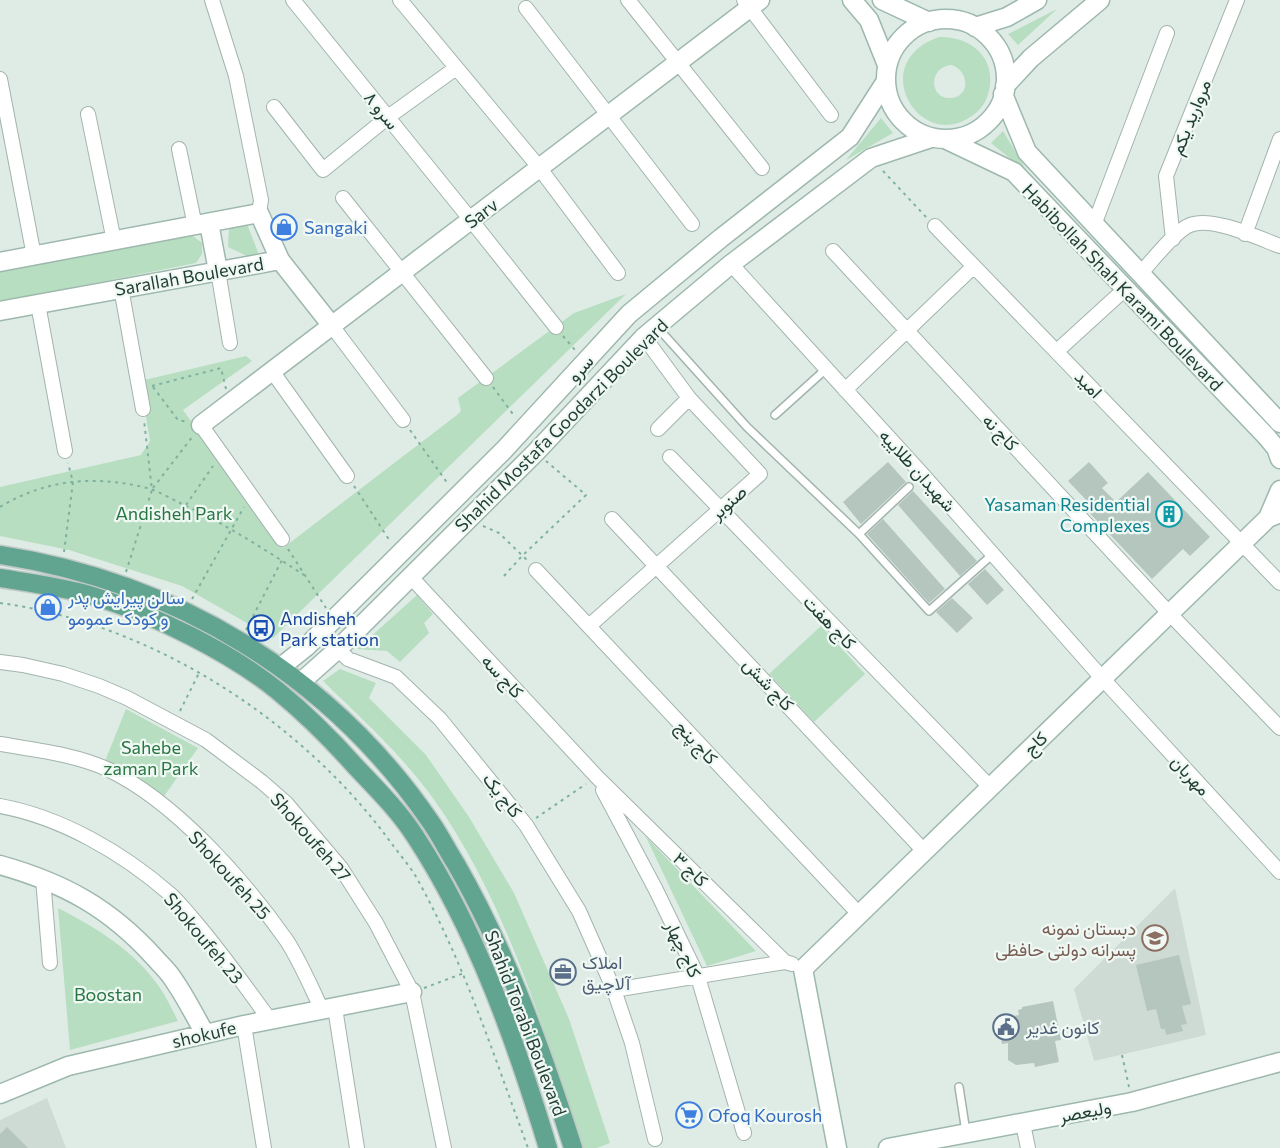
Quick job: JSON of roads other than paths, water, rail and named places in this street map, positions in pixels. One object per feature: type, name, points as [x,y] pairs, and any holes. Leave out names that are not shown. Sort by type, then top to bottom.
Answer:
[{"type":"main road","name":"Shahid Torabi Boulevard","points":[[0,555],[46,562],[122,586],[225,631],[301,682],[348,725],[397,777],[437,832],[472,893],[511,976],[550,1077],[573,1148]]},
{"type":"main road","name":"Shahid Torabi Boulevard","points":[[0,578],[42,584],[94,597],[154,620],[216,649],[278,691],[332,741],[380,792],[414,835],[453,901],[490,984],[529,1085],[549,1148]]},
{"type":"main road","points":[[281,667],[278,691],[301,682]]},
{"type":"street","points":[[0,262],[259,213],[261,200],[236,76],[212,0]]},
{"type":"street","name":"سرو ۸","points":[[293,0],[556,327]]},
{"type":"street","points":[[399,0],[539,168],[618,273]]},
{"type":"street","points":[[628,0],[762,168]]},
{"type":"street","points":[[852,0],[869,20],[886,73],[888,96],[899,117],[917,132],[939,139],[962,137],[976,131],[998,109],[1004,90],[1005,72],[998,52],[986,35],[975,27],[952,20],[929,22],[915,28],[893,50],[886,73]]},
{"type":"street","points":[[882,0],[929,22]]},
{"type":"street","points":[[975,27],[1007,17],[1037,0]]},
{"type":"street","points":[[1004,90],[1032,58],[1100,0]]},
{"type":"street","name":"مروارید یکم","points":[[1173,239],[1166,176],[1237,0]]},
{"type":"street","points":[[751,3],[831,115]]},
{"type":"street","name":"Sarv","points":[[201,425],[678,63],[751,3]]},
{"type":"street","points":[[526,9],[692,224]]},
{"type":"street","points":[[1094,225],[1167,33]]},
{"type":"street","points":[[274,107],[323,170],[388,117],[456,68]]},
{"type":"street","name":"سرو","points":[[281,667],[306,647],[458,497],[629,314],[720,238],[850,137],[886,73]]},
{"type":"street","points":[[0,79],[34,256]]},
{"type":"street","name":"Habibollah Shah Karami Boulevard","points":[[1004,90],[1027,152],[1280,423]]},
{"type":"street","points":[[88,114],[114,241]]},
{"type":"street","name":"Habibollah Shah Karami Boulevard","points":[[939,139],[1014,172],[1266,436],[1276,448],[1280,459]]},
{"type":"street","name":"Shahid Mostafa Goodarzi Boulevard","points":[[301,682],[338,649],[536,452],[650,332],[731,264],[871,158],[939,139]]},
{"type":"street","points":[[1245,234],[1280,139]]},
{"type":"street","points":[[179,149],[218,271],[230,343]]},
{"type":"street","points":[[343,198],[486,378]]},
{"type":"street","name":"Sarallah Boulevard","points":[[0,311],[280,260],[259,213]]},
{"type":"street","points":[[1140,274],[1173,239],[1190,225],[1211,223],[1280,246]]},
{"type":"street","name":"امید","points":[[935,226],[1280,583]]},
{"type":"street","name":"کاج نه","points":[[833,251],[1169,613],[1280,728]]},
{"type":"street","points":[[280,260],[404,420]]},
{"type":"street","name":"شهیدان طلاییه","points":[[731,264],[1102,678]]},
{"type":"street","points":[[845,390],[974,266]]},
{"type":"street","points":[[121,288],[143,409]]},
{"type":"street","points":[[1057,351],[1125,289]]},
{"type":"street","points":[[38,304],[65,451]]},
{"type":"street","name":"صنوبر","points":[[589,626],[760,474],[688,398],[650,332]]},
{"type":"street","points":[[272,371],[347,476]]},
{"type":"street","points":[[658,429],[688,398]]},
{"type":"street","points":[[201,425],[282,539]]},
{"type":"street","name":"کاج هفت","points":[[670,457],[990,787]]},
{"type":"street","points":[[1274,515],[1280,490]]},
{"type":"street","name":"کاج","points":[[803,969],[1169,613],[1274,515]]},
{"type":"street","name":"کاج شش","points":[[612,519],[924,851]]},
{"type":"street","name":"کاج پنج","points":[[536,570],[859,914]]},
{"type":"street","name":"کاج سه","points":[[410,576],[597,777]]},
{"type":"street","name":"کاج یک","points":[[338,649],[348,659],[396,677],[440,719],[526,825],[579,911],[614,990],[632,1043],[655,1139]]},
{"type":"street","name":"Shokoufeh 27","points":[[0,662],[63,674],[99,686],[174,722],[235,760],[286,803],[346,875],[376,923],[412,992],[444,1148]]},
{"type":"street","name":"مهربان","points":[[1102,678],[1280,872]]},
{"type":"street","name":"Shokoufeh 25","points":[[0,744],[39,750],[106,769],[141,790],[209,846],[282,935],[328,1009],[357,1148]]},
{"type":"street","name":"کاج ۳","points":[[597,777],[785,962]]},
{"type":"street","name":"کاج چهار","points":[[597,777],[698,977],[744,1133]]},
{"type":"street","name":"Shokoufeh 23","points":[[0,806],[22,810],[116,852],[171,895],[219,950],[270,1020]]},
{"type":"street","points":[[0,865],[44,879],[71,891],[112,917],[132,933],[173,978],[205,1035]]},
{"type":"street","points":[[44,879],[50,963]]},
{"type":"street","points":[[614,990],[785,962],[803,969],[837,1148]]},
{"type":"street","name":"shokufe","points":[[0,1094],[68,1066],[244,1025],[412,992]]},
{"type":"street","points":[[244,1025],[264,1148]]},
{"type":"street","name":"ولیعصر","points":[[888,1148],[1132,1102],[1280,1062]]},
{"type":"street","points":[[1023,1124],[1028,1148]]},
{"type":"lane","points":[[650,332],[859,534],[929,611],[993,554]]},
{"type":"lane","points":[[775,415],[826,369]]},
{"type":"lane","points":[[859,534],[909,487]]},
{"type":"lane","points":[[959,1087],[966,1134]]},
{"type":"place","name":"Sangaki","points":[[284,227]]},
{"type":"place","name":"Yasaman Residential Complexes","points":[[1169,514]]},
{"type":"place","name":"سالن پیرایش پدر و کودک عمومو","points":[[48,607]]},
{"type":"place","name":"Andisheh Park station","points":[[261,628]]},
{"type":"place","name":"دبستان نمونه پسرانه دولتی حافظی","points":[[1155,938]]},
{"type":"place","name":"املاک آلاچیق","points":[[563,972]]},
{"type":"place","name":"کانون غدیر","points":[[1006,1027]]},
{"type":"place","name":"Ofoq Kourosh","points":[[689,1115]]},
{"type":"park label","name":"Andisheh Park","points":[[174,513]]},
{"type":"park label","name":"Sahebe zaman Park","points":[[151,757]]},
{"type":"park label","name":"Boostan","points":[[108,994]]}]
